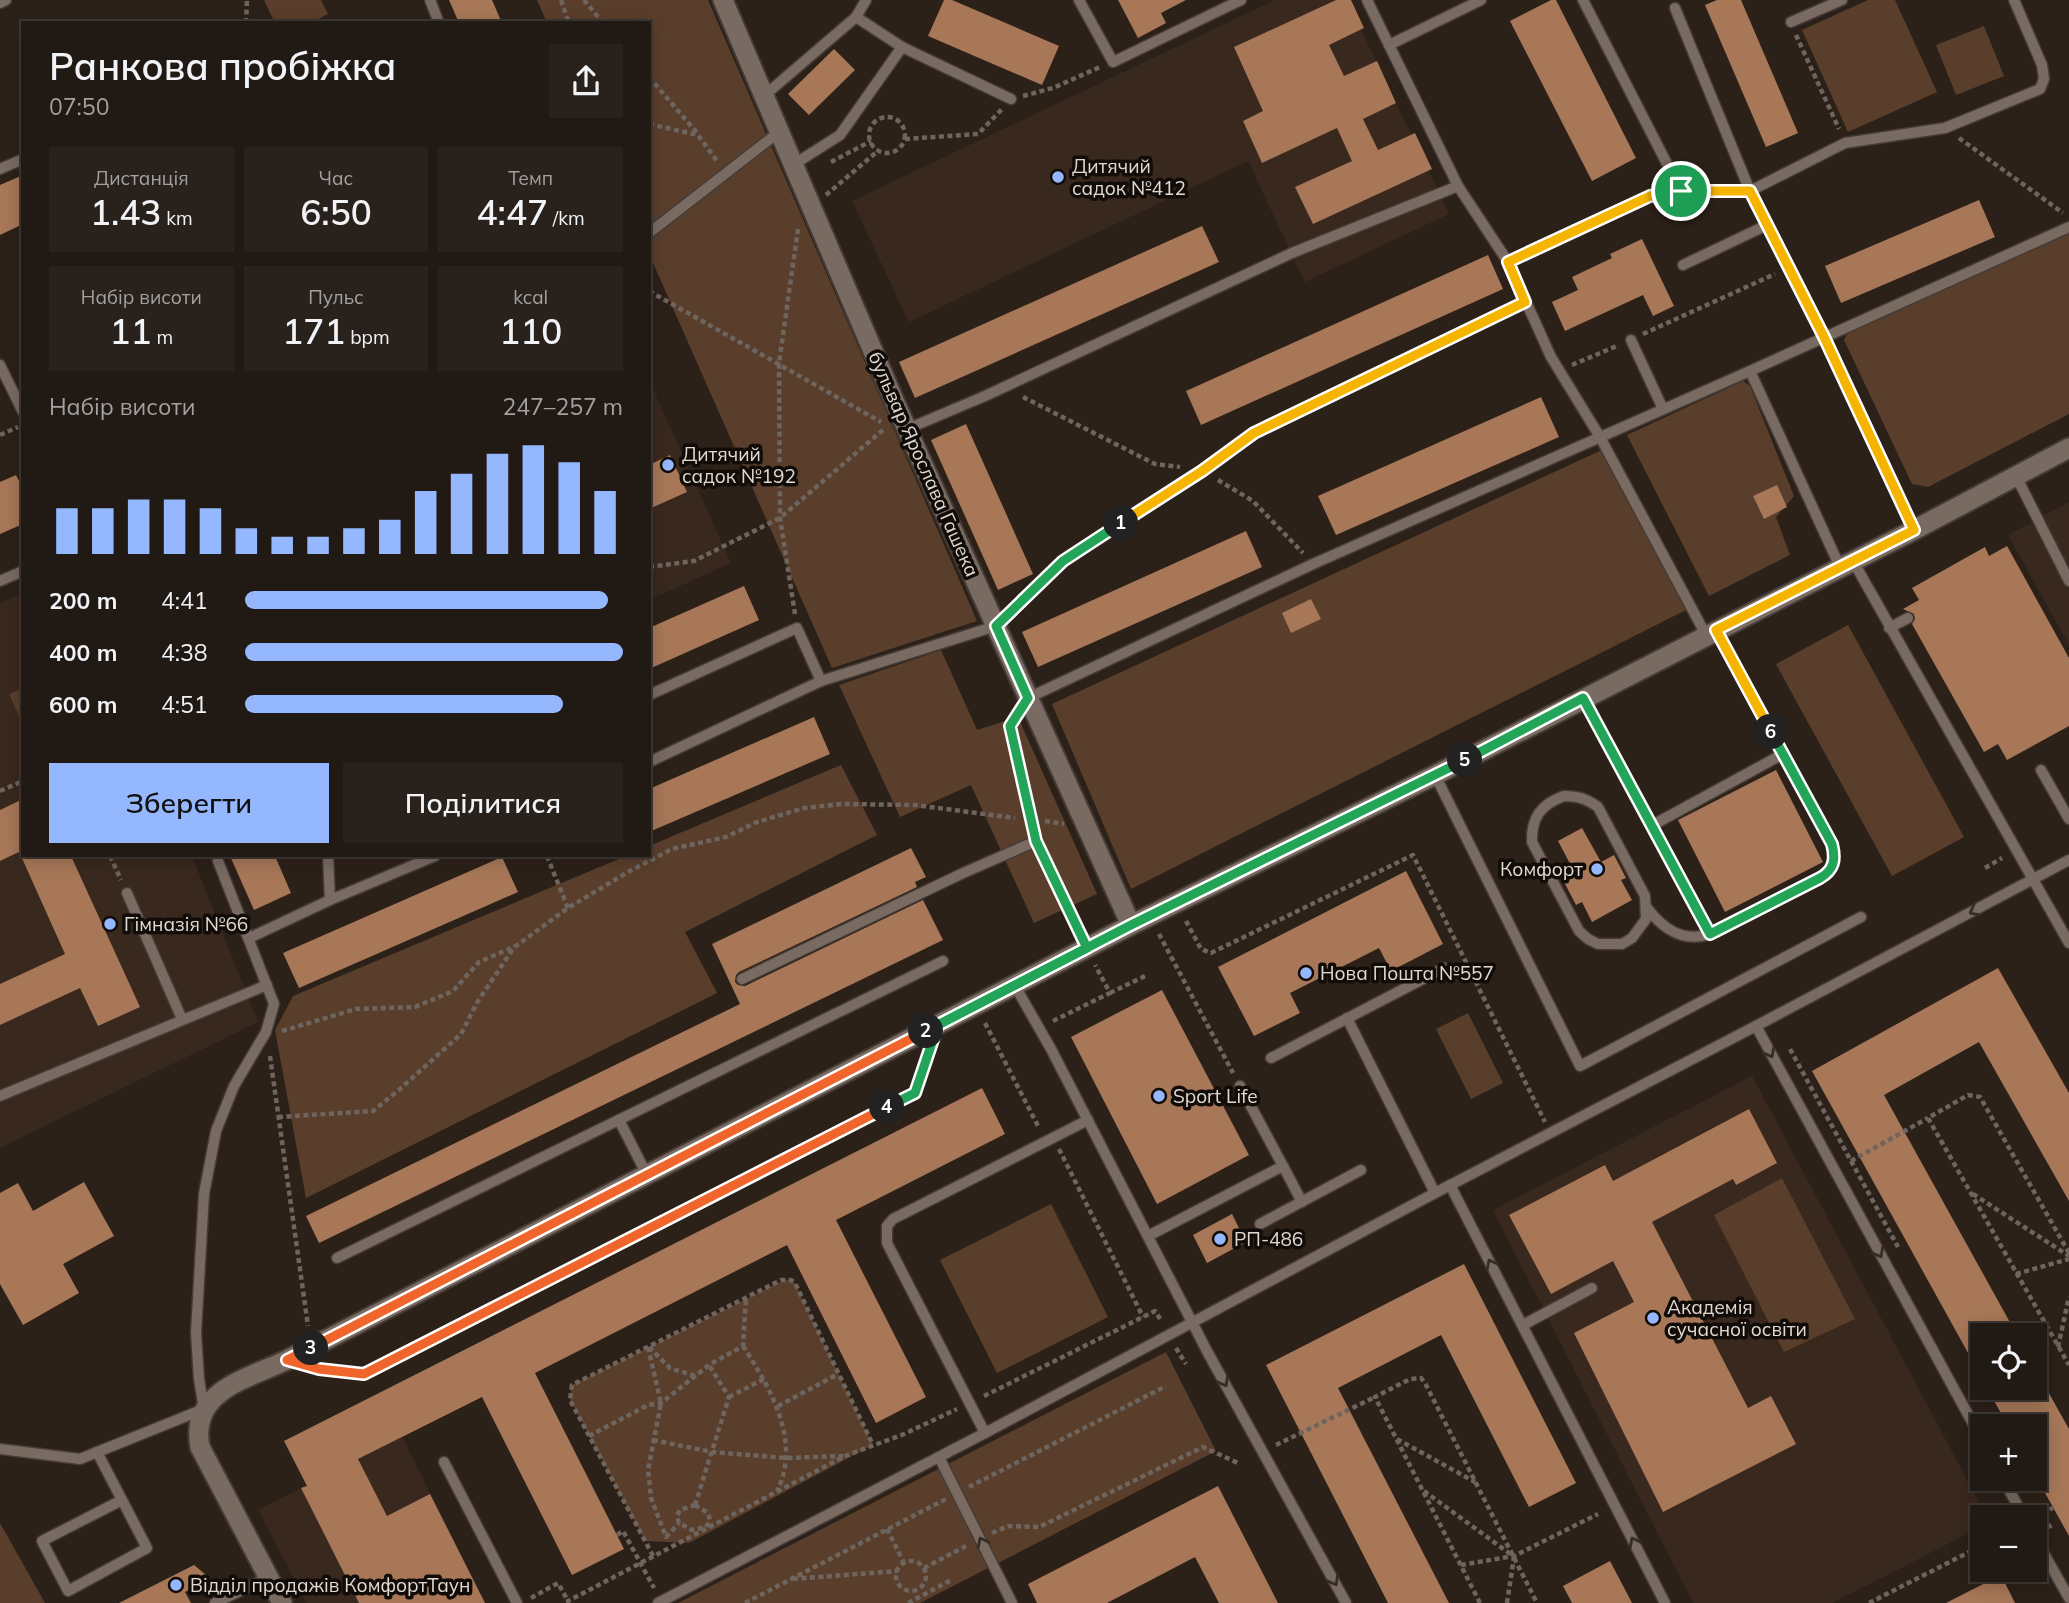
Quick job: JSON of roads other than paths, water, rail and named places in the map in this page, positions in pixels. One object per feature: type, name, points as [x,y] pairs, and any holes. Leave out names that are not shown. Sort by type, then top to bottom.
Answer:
[{"type":"street","name":"бульвар Ярослава Гашека","points":[[723,0],[907,429],[1131,925]]},
{"type":"street","points":[[282,1603],[200,1447],[199,1421],[211,1399],[222,1391],[1131,925],[1435,775],[2069,448]]},
{"type":"lane","points":[[0,2],[6,0]]},
{"type":"lane","points":[[430,0],[438,21]]},
{"type":"lane","points":[[765,95],[856,17],[866,0]]},
{"type":"lane","points":[[1079,0],[1113,62],[1241,0]]},
{"type":"lane","points":[[1367,0],[1458,186],[1508,262],[1559,370],[1600,436],[1832,844],[1835,856],[1833,866],[1820,878],[1710,934],[1695,937],[1671,931],[1658,923],[1647,908],[1646,896],[1598,807],[1576,796],[1564,796],[1542,808],[1535,818],[1532,842],[1579,931],[1598,944],[1622,944],[1632,939],[1640,930],[1646,919],[1647,908]]},
{"type":"lane","points":[[1389,45],[1481,0]]},
{"type":"lane","points":[[1583,0],[1681,191]]},
{"type":"lane","points":[[1791,22],[1842,0]]},
{"type":"lane","points":[[1508,262],[1650,196],[1681,191],[1750,191],[1845,143],[1945,128],[2040,89],[2044,79],[2042,65],[2014,0]]},
{"type":"lane","points":[[1675,8],[1750,191],[1824,337],[1914,530]]},
{"type":"lane","points":[[856,17],[902,47],[1011,99]]},
{"type":"lane","points":[[793,164],[840,135],[902,47]]},
{"type":"lane","points":[[651,231],[779,132]]},
{"type":"lane","points":[[0,169],[21,160]]},
{"type":"lane","points":[[907,429],[985,396],[1292,253],[1458,186]]},
{"type":"lane","points":[[1683,265],[1767,225]]},
{"type":"lane","points":[[742,979],[1036,841],[1010,726],[1028,698],[1313,564],[2069,227]]},
{"type":"lane","points":[[651,761],[821,681],[996,626],[1063,561],[1202,471],[1254,433],[1525,302]]},
{"type":"lane","points":[[1631,340],[1663,409]]},
{"type":"lane","points":[[0,365],[18,390]]},
{"type":"lane","points":[[1750,371],[1847,564],[1889,628],[2069,943]]},
{"type":"lane","points":[[2016,476],[2069,581]]},
{"type":"lane","points":[[0,581],[21,572]]},
{"type":"lane","points":[[1889,628],[1908,618]]},
{"type":"lane","points":[[651,694],[797,628],[821,681]]},
{"type":"lane","points":[[1583,698],[1710,934]]},
{"type":"lane","points":[[1651,826],[1783,754]]},
{"type":"lane","points":[[2041,770],[2069,819]]},
{"type":"lane","points":[[1435,775],[1580,1066],[1861,917]]},
{"type":"lane","points":[[328,857],[330,900]]},
{"type":"lane","points":[[249,938],[433,857]]},
{"type":"lane","points":[[660,1602],[2069,860]]},
{"type":"lane","points":[[0,1449],[80,1460],[204,1409],[198,1379],[196,1333],[204,1194],[216,1131],[234,1086],[266,1031],[274,1004],[218,861]]},
{"type":"lane","points":[[127,894],[182,1019]]},
{"type":"lane","points":[[337,1258],[943,961]]},
{"type":"lane","points":[[1271,1058],[1444,968]]},
{"type":"lane","points":[[0,1096],[267,985]]},
{"type":"lane","points":[[1015,986],[1088,1120],[1192,1322],[1346,1603]]},
{"type":"lane","points":[[1347,1018],[1435,1193]]},
{"type":"lane","points":[[287,1360],[319,1369],[364,1374],[915,1093],[938,1025]]},
{"type":"lane","points":[[1756,1026],[1970,1419]]},
{"type":"lane","points":[[1240,1086],[1302,1202]]},
{"type":"lane","points":[[619,1120],[647,1175]]},
{"type":"lane","points":[[985,1433],[887,1243],[887,1226],[893,1219],[1088,1120]]},
{"type":"lane","points":[[1149,1236],[1283,1166]]},
{"type":"lane","points":[[1261,1224],[1361,1170]]},
{"type":"lane","points":[[1450,1185],[1665,1603]]},
{"type":"lane","points":[[1522,1325],[1592,1288]]},
{"type":"lane","points":[[97,1452],[122,1500],[147,1548],[68,1591],[41,1541],[122,1500]]},
{"type":"lane","points":[[939,1457],[1013,1603]]},
{"type":"lane","points":[[444,1462],[522,1602]]},
{"type":"lane","points":[[2047,1559],[2069,1598]]},
{"type":"lane","points":[[215,1603],[269,1577]]},
{"type":"place","name":"Дитячий садок №412","points":[[1058,177]]},
{"type":"place","name":"Дитячий садок №192","points":[[668,465]]},
{"type":"place","name":"Комфорт","points":[[1597,869]]},
{"type":"place","name":"Гімназія №66","points":[[110,924]]},
{"type":"place","name":"Нова Пошта №557","points":[[1306,973]]},
{"type":"place","name":"Sport Life","points":[[1159,1096]]},
{"type":"place","name":"РП-486","points":[[1220,1239]]},
{"type":"place","name":"Академія сучасної освіти","points":[[1653,1318]]},
{"type":"place","name":"Відділ продажів КомфортТаун","points":[[176,1585]]}]
